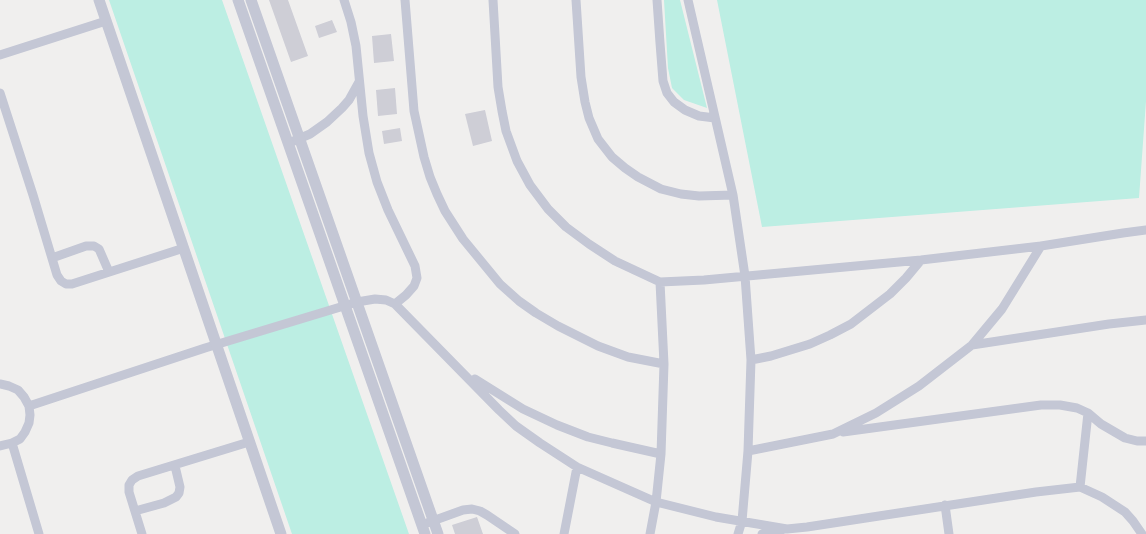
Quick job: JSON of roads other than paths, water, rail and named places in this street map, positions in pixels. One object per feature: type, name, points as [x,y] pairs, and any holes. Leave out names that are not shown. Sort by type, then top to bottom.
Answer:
[{"type":"street","points":[[99,0],[281,534]]},
{"type":"street","points":[[238,0],[346,306],[427,527],[438,534]]},
{"type":"street","points":[[251,0],[357,302],[427,527]]},
{"type":"street","points":[[344,0],[356,46],[369,153],[377,182],[415,266],[418,278],[414,286],[395,304]]},
{"type":"street","points":[[405,0],[414,111],[424,157],[430,177],[445,211],[463,239],[500,284],[536,313],[598,346],[628,356],[664,364]]},
{"type":"street","points":[[492,0],[498,87],[506,131],[517,161],[530,185],[548,209],[566,227],[615,260],[660,282],[704,280],[921,260],[1041,246],[1146,230]]},
{"type":"street","points":[[576,0],[581,77],[585,102],[589,118],[598,139],[612,157],[638,177],[661,189],[699,196],[733,196]]},
{"type":"street","points":[[658,0],[663,80],[666,93],[684,110],[699,116],[715,118]]},
{"type":"street","points":[[688,0],[733,196],[746,276],[751,360],[748,451],[742,521],[738,534]]},
{"type":"street","points":[[0,55],[106,21]]},
{"type":"street","points":[[289,143],[318,128],[335,115],[349,100],[359,82]]},
{"type":"street","points":[[0,93],[61,281],[66,284],[72,284],[184,248]]},
{"type":"street","points":[[52,258],[86,246],[94,246],[99,249],[109,272]]},
{"type":"street","points":[[833,434],[876,413],[919,386],[972,345],[1002,309],[1041,246]]},
{"type":"street","points":[[751,360],[810,344],[851,324],[890,294],[921,260]]},
{"type":"street","points":[[650,534],[656,502],[661,454],[664,364],[660,282]]},
{"type":"street","points":[[29,406],[216,345],[357,302],[375,299],[386,300],[395,304],[507,418],[578,468],[656,502],[716,517],[787,529]]},
{"type":"street","points":[[972,345],[1146,320]]},
{"type":"street","points":[[461,370],[524,409],[557,425],[588,437],[661,454]]},
{"type":"street","points":[[0,384],[18,390],[29,406],[30,414],[29,424],[20,439],[0,446]]},
{"type":"street","points":[[748,451],[833,434],[1041,405],[1060,405],[1077,408],[1088,413],[1101,424],[1125,438],[1146,441]]},
{"type":"street","points":[[1080,488],[1088,413]]},
{"type":"street","points":[[142,534],[129,492],[128,485],[132,480],[138,476],[249,442]]},
{"type":"street","points":[[12,443],[39,534]]},
{"type":"street","points":[[135,512],[164,503],[176,497],[180,487],[175,466]]},
{"type":"street","points":[[564,534],[578,468]]},
{"type":"street","points":[[762,534],[945,505],[1036,492],[1080,488],[1102,497],[1125,512],[1142,534]]},
{"type":"street","points":[[945,505],[949,534]]},
{"type":"street","points":[[427,527],[463,510],[472,509],[487,515],[515,534]]}]
